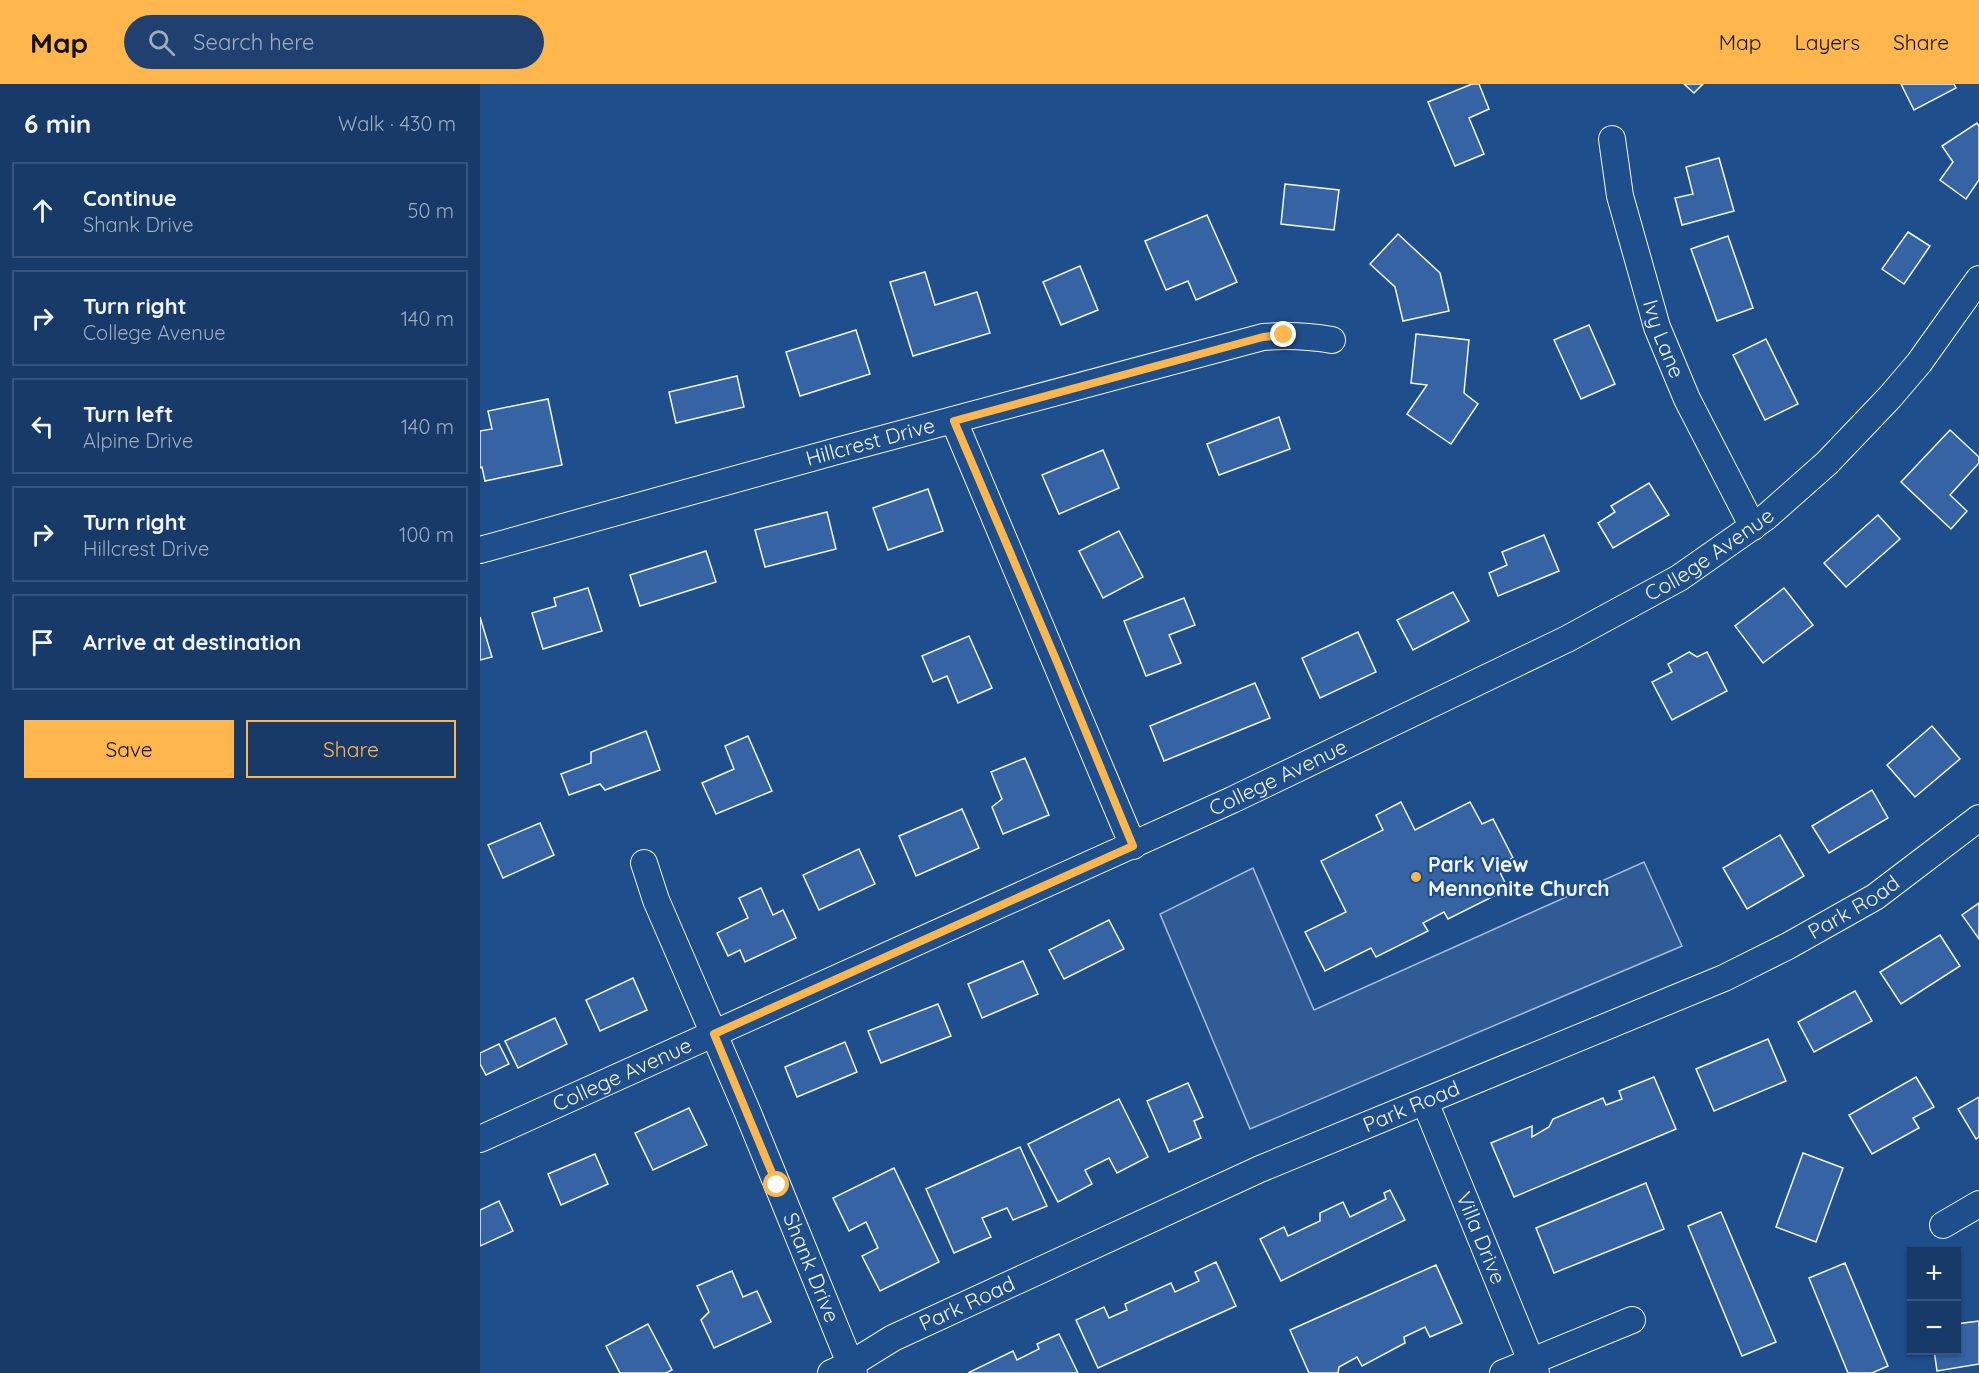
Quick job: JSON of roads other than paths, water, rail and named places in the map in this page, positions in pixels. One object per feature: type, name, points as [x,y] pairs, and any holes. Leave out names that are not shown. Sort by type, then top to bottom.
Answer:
[{"type":"street","name":"Ivy Lane","points":[[1612,139],[1620,196],[1657,327],[1687,399],[1753,527]]},
{"type":"street","name":"College Avenue","points":[[480,1139],[1232,800],[1567,639],[1679,579],[1753,527],[1827,463],[1890,397],[1931,347],[1979,279]]},
{"type":"street","name":"Hillcrest Drive","points":[[480,550],[837,451],[1263,337],[1310,336],[1332,340]]},
{"type":"street","points":[[954,421],[1133,846]]},
{"type":"street","name":"Park Road","points":[[845,1370],[893,1338],[1260,1169],[1724,978],[1788,946],[1875,897],[1979,818]]},
{"type":"street","name":"Shank Drive","points":[[644,863],[656,900],[714,1034],[845,1370]]},
{"type":"street","name":"Villa Drive","points":[[1425,1102],[1534,1367]]},
{"type":"street","points":[[1943,1226],[1979,1204]]},
{"type":"street","points":[[1503,1373],[1534,1367],[1632,1320]]},
{"type":"place","name":"Park View Mennonite Church","points":[[1416,877]]}]
